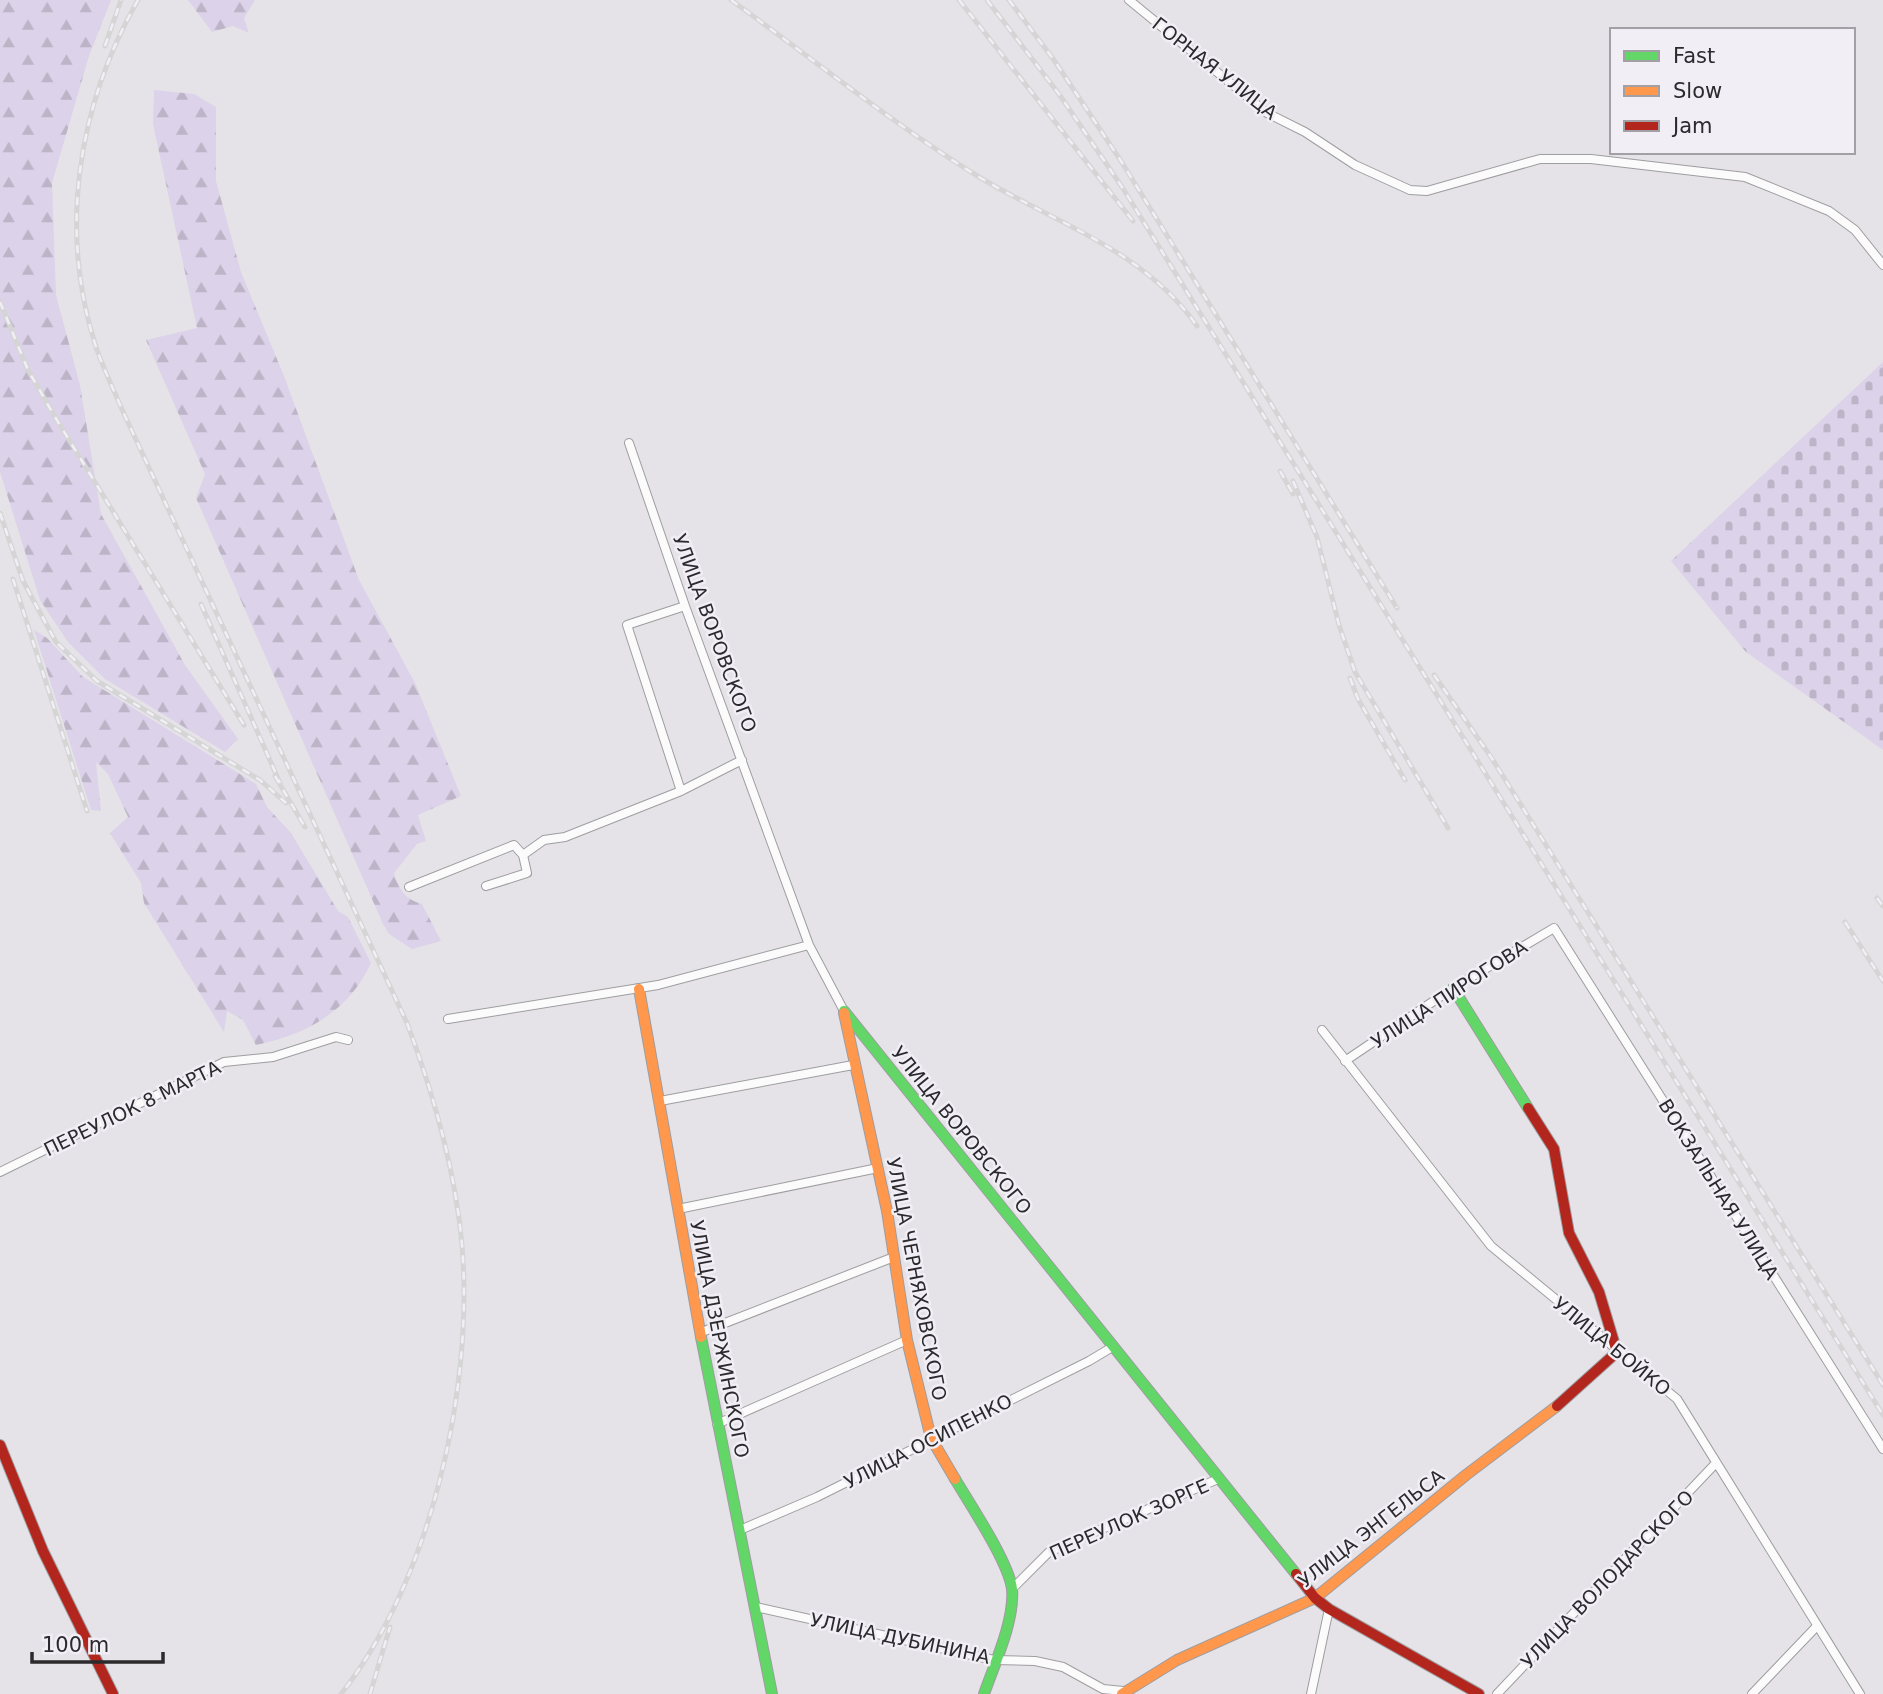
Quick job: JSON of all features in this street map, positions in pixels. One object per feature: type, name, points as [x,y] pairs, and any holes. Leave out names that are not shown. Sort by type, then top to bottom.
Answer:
[{"type":"street","name":"ГОРНАЯ УЛИЦА","points":[[1129,0],[1267,113],[1305,132],[1355,165],[1410,190],[1427,191],[1540,159],[1591,159],[1745,177],[1829,211],[1855,230],[1883,265]]},
{"type":"street","name":"УЛИЦА ВОРОВСКОГО","points":[[629,443],[685,606],[809,945],[844,1011],[1315,1598],[1329,1609],[1479,1694]]},
{"type":"street","points":[[681,791],[627,625],[685,606]]},
{"type":"street","points":[[523,855],[544,840],[565,837],[681,791],[742,761]]},
{"type":"street","points":[[409,887],[514,845],[523,855],[527,873],[486,886]]},
{"type":"street","name":"УЛИЦА ПИРОГОВА","points":[[1345,1061],[1453,988],[1554,928]]},
{"type":"street","name":"ВОКЗАЛЬНАЯ УЛИЦА","points":[[1554,928],[1883,1449]]},
{"type":"street","points":[[448,1019],[639,989],[809,945]]},
{"type":"street","points":[[1453,988],[1554,1149],[1569,1233],[1599,1292],[1618,1352]]},
{"type":"street","name":"УЛИЦА ДЗЕРЖИНСКОГО","points":[[639,989],[717,1424],[772,1694]]},
{"type":"street","name":"УЛИЦА ЧЕРНЯХОВСКОГО","points":[[844,1011],[853,1065],[878,1168],[906,1340],[931,1438],[994,1545],[1012,1589]]},
{"type":"street","name":"УЛИЦА БОЙКО","points":[[1322,1030],[1491,1246],[1514,1268],[1583,1320],[1677,1399],[1860,1694]]},
{"type":"street","name":"ПЕРЕУЛОК 8 МАРТА","points":[[0,1172],[224,1062],[273,1057],[336,1037],[348,1040]]},
{"type":"street","points":[[660,1101],[853,1065]]},
{"type":"street","points":[[678,1209],[878,1168]]},
{"type":"street","points":[[702,1332],[894,1257]]},
{"type":"street","points":[[717,1424],[906,1340]]},
{"type":"street","name":"УЛИЦА ОСИПЕНКО","points":[[740,1530],[817,1497],[1114,1346]]},
{"type":"street","name":"УЛИЦА ЭНГЕЛЬСА","points":[[1123,1693],[1177,1660],[1315,1598],[1466,1475],[1546,1416],[1618,1352]]},
{"type":"street","points":[[0,1445],[43,1551],[111,1694]]},
{"type":"street","name":"УЛИЦА ВОЛОДАРСКОГО","points":[[1497,1694],[1716,1463]]},
{"type":"street","name":"ПЕРЕУЛОК ЗОРГЕ","points":[[1012,1589],[1049,1552],[1218,1479]]},
{"type":"street","points":[[984,1694],[1007,1625],[1012,1589]]},
{"type":"street","name":"УЛИЦА ДУБИНИНА","points":[[756,1607],[994,1660],[1035,1661],[1063,1667],[1103,1689],[1123,1693]]},
{"type":"street","points":[[1311,1694],[1329,1609]]},
{"type":"street","points":[[1752,1694],[1816,1626]]},
{"type":"green space","points":[[0,0],[111,0],[89,56],[52,183],[56,295],[80,385],[101,514],[185,665],[238,739],[225,752],[105,679],[68,642],[40,600],[0,472]]},
{"type":"green space","points":[[188,0],[255,0],[244,18],[249,33],[233,26],[212,32]]},
{"type":"green space","points":[[154,90],[194,94],[216,107],[216,181],[241,272],[284,376],[359,580],[415,683],[461,796],[418,815],[426,841],[417,844],[394,873],[404,893],[422,904],[441,941],[412,949],[389,934],[383,924],[196,498],[205,474],[146,340],[197,328],[153,124]]},
{"type":"green space","points":[[1883,362],[1883,750],[1746,652],[1671,561]]},
{"type":"green space","points":[[34,630],[47,638],[83,677],[256,784],[267,807],[291,833],[338,911],[348,917],[371,963],[351,995],[324,1018],[292,1035],[256,1045],[243,1020],[227,1011],[224,1032],[144,903],[141,883],[110,833],[128,817],[108,774],[96,762],[101,811],[91,810]]},
{"type":"railway","points":[[105,46],[121,0]]},
{"type":"railway","points":[[138,0],[117,40],[101,82],[88,125],[80,169],[78,258],[84,303],[96,347],[125,416],[407,1023],[442,1132],[459,1217],[464,1301],[461,1359],[453,1420],[440,1480],[422,1540],[400,1596],[373,1648],[341,1694]]},
{"type":"railway","points":[[731,0],[947,157],[1125,258],[1176,300],[1197,326]]},
{"type":"railway","points":[[959,0],[1133,221]]},
{"type":"railway","points":[[987,0],[1059,94],[1122,187],[1883,1415]]},
{"type":"railway","points":[[1009,0],[1054,60],[1121,161],[1397,608]]},
{"type":"railway","points":[[0,302],[28,370],[55,417],[244,725]]},
{"type":"railway","points":[[1280,471],[1293,494]]},
{"type":"railway","points":[[1293,481],[1317,537],[1339,625],[1355,672],[1448,828]]},
{"type":"railway","points":[[0,513],[23,581],[56,642],[97,681],[260,780],[286,803]]},
{"type":"railway","points":[[13,579],[87,811]]},
{"type":"railway","points":[[201,604],[280,783]]},
{"type":"railway","points":[[1434,675],[1491,757],[1883,1385]]},
{"type":"railway","points":[[1350,678],[1358,699],[1405,780]]},
{"type":"railway","points":[[275,776],[305,827]]},
{"type":"railway","points":[[1877,898],[1883,906]]},
{"type":"railway","points":[[1845,922],[1883,981]]},
{"type":"railway","points":[[370,1694],[390,1627]]},
{"type":"traffic: fast","points":[[1453,988],[1528,1108]]},
{"type":"traffic: fast","points":[[844,1011],[1296,1574]]},
{"type":"traffic: fast","points":[[701,1337],[772,1694]]},
{"type":"traffic: fast","points":[[955,1479],[997,1549],[1012,1589],[1007,1628],[984,1694]]},
{"type":"traffic: slow","points":[[639,989],[701,1337]]},
{"type":"traffic: slow","points":[[844,1013],[887,1211],[907,1340],[931,1438],[955,1479]]},
{"type":"traffic: slow","points":[[1122,1694],[1177,1660],[1315,1598],[1466,1475],[1557,1406]]},
{"type":"traffic: jam","points":[[1528,1108],[1554,1149],[1569,1233],[1599,1292],[1617,1352],[1557,1406]]},
{"type":"traffic: jam","points":[[0,1445],[43,1551],[113,1694]]},
{"type":"traffic: jam","points":[[1296,1574],[1315,1598],[1329,1609],[1479,1694]]}]
